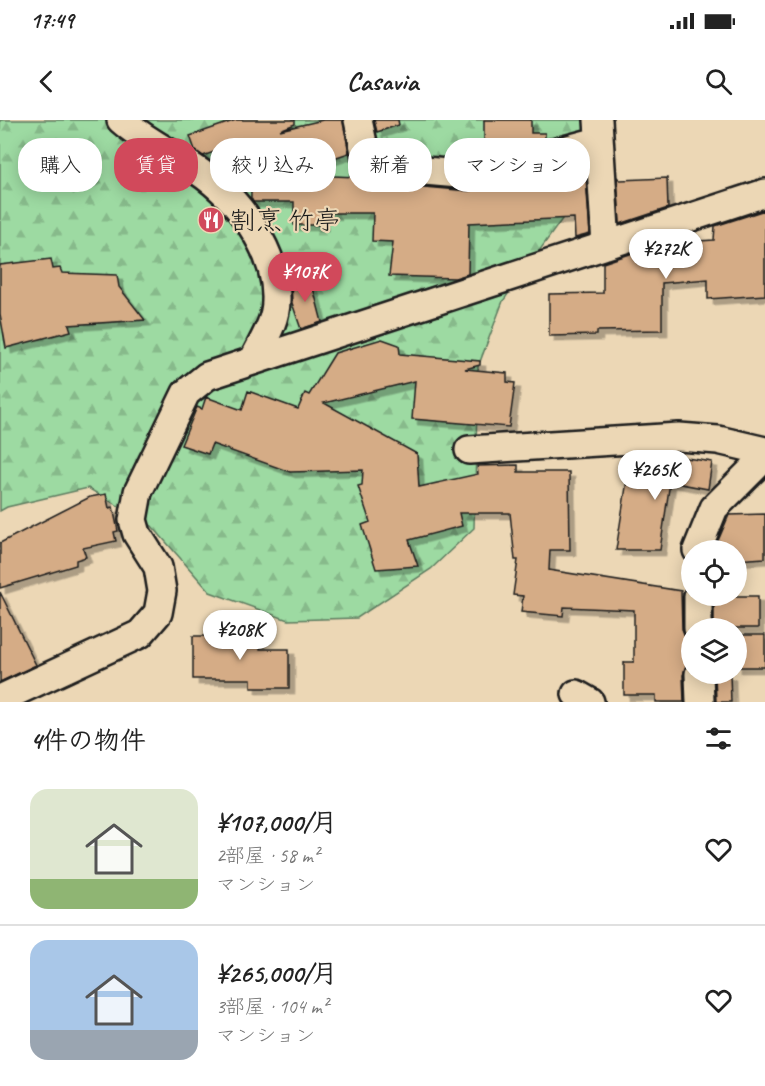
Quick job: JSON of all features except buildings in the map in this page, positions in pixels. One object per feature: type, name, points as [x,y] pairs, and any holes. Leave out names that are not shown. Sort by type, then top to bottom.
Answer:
[{"type":"street","points":[[121,120],[140,136],[199,171],[232,199],[254,227],[272,270],[276,301],[272,324],[253,361]]},
{"type":"street","points":[[358,120],[368,166],[470,175],[598,130],[606,245]]},
{"type":"street","points":[[0,699],[140,634],[158,613],[162,591],[158,567],[137,534],[133,520],[138,492],[186,393],[207,376],[333,337],[765,193]]},
{"type":"street","points":[[469,450],[679,437],[718,440],[765,451]]},
{"type":"street","points":[[701,540],[714,508],[765,458]]},
{"type":"street","points":[[699,684],[700,702]]},
{"type":"green space","points":[[0,120],[613,120],[609,154],[590,180],[590,138],[444,138],[444,192],[582,192],[503,301],[478,367],[474,528],[431,569],[357,618],[288,620],[210,592],[152,526],[88,488],[7,507],[0,511]]},
{"type":"place","name":"割烹 竹亭","points":[[211,220]]}]
